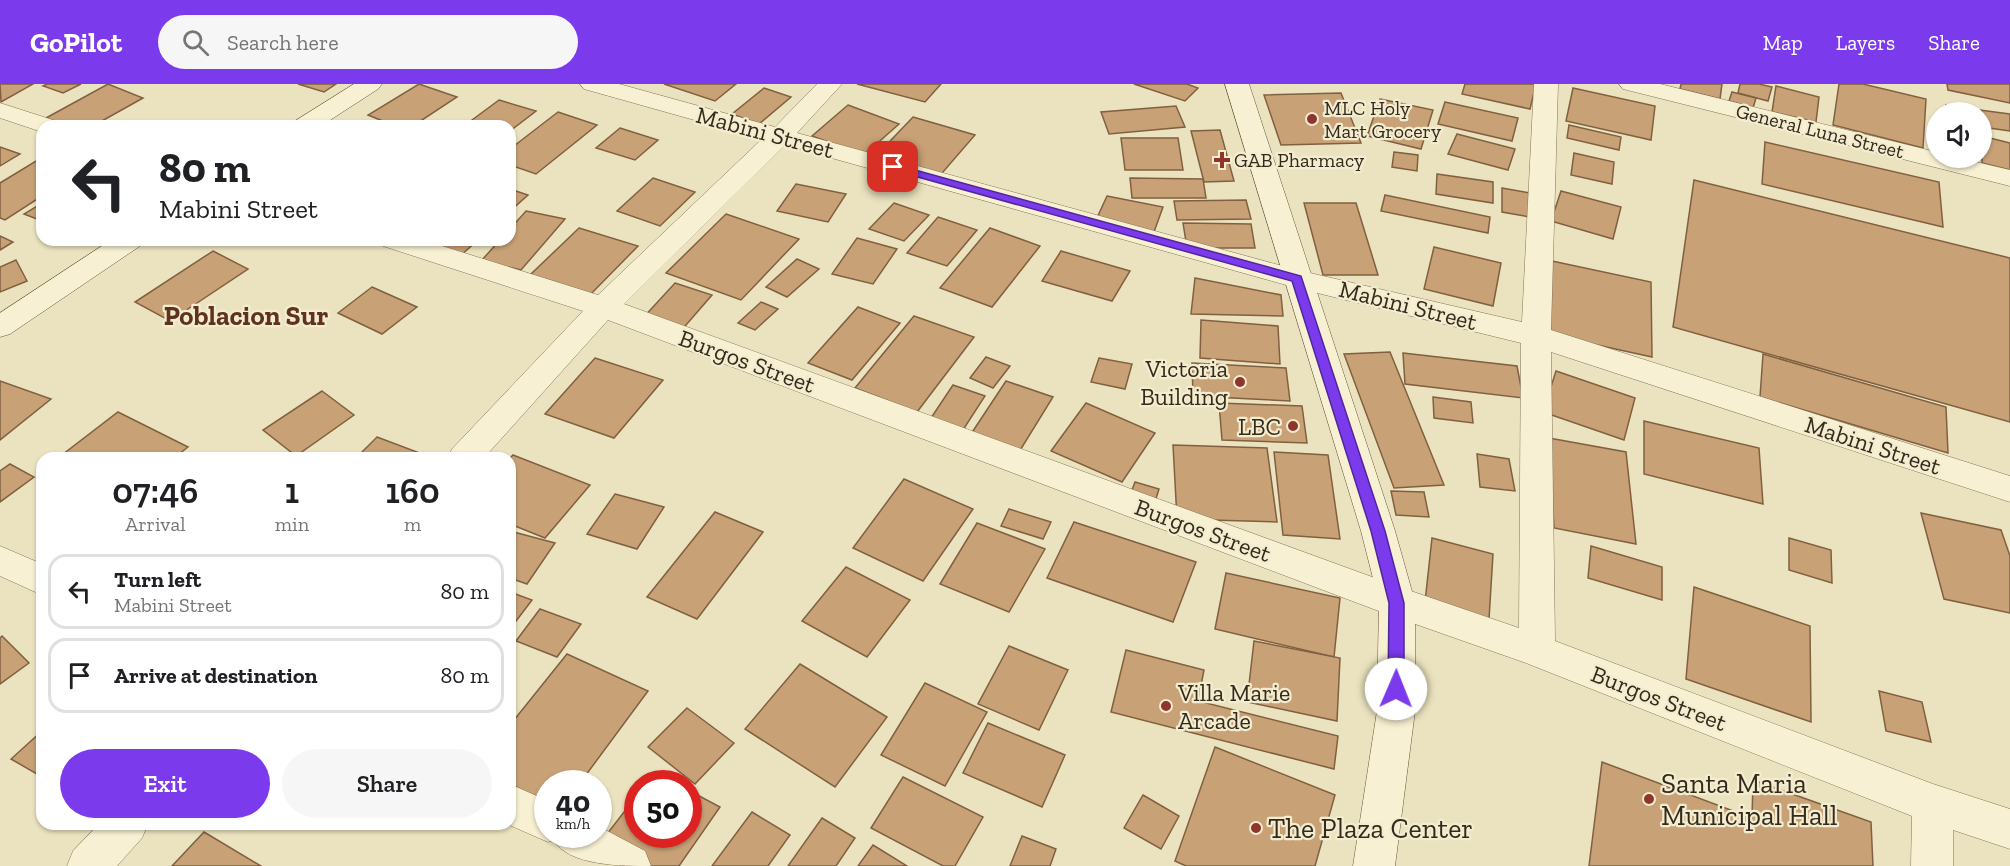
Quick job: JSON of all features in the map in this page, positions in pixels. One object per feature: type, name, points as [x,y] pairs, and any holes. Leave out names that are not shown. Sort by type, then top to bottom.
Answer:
[{"type":"street","points":[[313,120],[370,84]]},
{"type":"street","name":"Mabini Street","points":[[592,84],[1297,279],[1536,336],[2010,489]]},
{"type":"street","points":[[470,452],[603,307],[780,136],[830,84]]},
{"type":"street","points":[[1237,84],[1378,531],[1397,603],[1396,711],[1374,866]]},
{"type":"street","points":[[1537,651],[1536,336],[1546,84]]},
{"type":"street","name":"General Luna Street","points":[[1631,84],[2010,178]]},
{"type":"street","points":[[0,110],[36,122]]},
{"type":"street","points":[[0,327],[121,246]]},
{"type":"street","name":"Burgos Street","points":[[412,246],[603,307],[1397,603],[1537,651],[1933,804],[2010,829]]},
{"type":"street","points":[[0,560],[36,577]]},
{"type":"street","points":[[1932,866],[1933,804]]},
{"type":"street","points":[[516,807],[534,815]]},
{"type":"street","points":[[88,866],[121,830]]},
{"type":"street","points":[[597,848],[630,866]]},
{"type":"building","points":[[0,84],[33,84],[1,102]]},
{"type":"building","points":[[81,84],[63,93],[43,86]]},
{"type":"building","points":[[108,84],[143,98],[104,120],[51,120],[46,118]]},
{"type":"building","points":[[298,84],[336,84],[324,92]]},
{"type":"building","points":[[419,84],[457,97],[422,120],[380,120],[368,115]]},
{"type":"building","points":[[664,84],[736,84],[715,101]]},
{"type":"building","points":[[857,84],[941,84],[925,102]]},
{"type":"building","points":[[1134,84],[1187,84],[1198,88],[1185,101]]},
{"type":"building","points":[[1465,84],[1536,84],[1530,109],[1462,94]]},
{"type":"building","points":[[1681,84],[1722,84],[1720,99],[1680,89]]},
{"type":"building","points":[[1740,84],[1772,87],[1768,101],[1738,93]]},
{"type":"building","points":[[1839,84],[1863,84],[1926,99],[1923,148],[1833,125]]},
{"type":"building","points":[[1947,84],[2010,84],[2010,103],[1948,90]]},
{"type":"building","points":[[1776,86],[1819,97],[1816,122],[1772,112]]},
{"type":"building","points":[[764,88],[791,97],[759,124],[732,114]]},
{"type":"building","points":[[1573,88],[1655,106],[1651,140],[1566,121]]},
{"type":"building","points":[[1732,92],[1756,98],[1753,108],[1729,101]]},
{"type":"building","name":"MLC Holy Mart Grocery","points":[[1341,93],[1361,143],[1281,145],[1264,95]]},
{"type":"building","points":[[1380,99],[1433,110],[1421,149],[1367,136]]},
{"type":"building","points":[[499,100],[536,111],[516,126],[516,120],[472,120]]},
{"type":"building","points":[[1445,102],[1518,118],[1512,141],[1438,124]]},
{"type":"building","points":[[848,105],[899,124],[864,155],[812,136]]},
{"type":"building","points":[[1176,106],[1185,127],[1109,134],[1101,112]]},
{"type":"building","points":[[558,112],[597,125],[536,174],[516,167],[516,144]]},
{"type":"building","points":[[1992,112],[2010,114],[2010,131],[1992,128]]},
{"type":"building","points":[[913,117],[975,135],[937,179],[873,159]]},
{"type":"building","points":[[1569,125],[1621,137],[1619,150],[1567,138]]},
{"type":"building","points":[[620,128],[658,140],[635,160],[596,148]]},
{"type":"building","points":[[1220,130],[1234,181],[1204,182],[1191,131]]},
{"type":"building","points":[[1457,134],[1515,149],[1508,170],[1448,154]]},
{"type":"building","points":[[1121,138],[1178,138],[1183,170],[1125,170]]},
{"type":"building","points":[[1992,138],[2010,143],[2010,170],[1992,166]]},
{"type":"building","points":[[1765,142],[1939,182],[1943,227],[1762,184]]},
{"type":"building","points":[[0,147],[20,154],[0,166]]},
{"type":"building","points":[[1394,152],[1418,155],[1417,171],[1392,167]]},
{"type":"building","points":[[1574,153],[1614,162],[1612,184],[1571,175]]},
{"type":"building","points":[[36,161],[36,200],[5,220],[0,218],[0,183]]},
{"type":"building","points":[[1437,174],[1493,182],[1493,203],[1436,194]]},
{"type":"building","points":[[653,178],[695,192],[660,226],[617,211]]},
{"type":"building","points":[[1130,178],[1203,179],[1206,198],[1132,198]]},
{"type":"building","points":[[1694,180],[2010,258],[2010,422],[1673,327]]},
{"type":"building","points":[[796,184],[846,194],[828,222],[777,211]]},
{"type":"building","points":[[1502,188],[1530,193],[1530,217],[1502,212]]},
{"type":"building","points":[[516,191],[528,195],[516,206]]},
{"type":"building","points":[[1561,191],[1621,207],[1613,239],[1551,221]]},
{"type":"building","points":[[1385,195],[1490,217],[1488,233],[1381,211]]},
{"type":"building","points":[[1107,196],[1163,207],[1154,232],[1096,220]]},
{"type":"building","points":[[1246,200],[1251,219],[1177,220],[1174,201]]},
{"type":"building","points":[[894,203],[929,215],[904,241],[869,229]]},
{"type":"building","points":[[1304,203],[1356,203],[1378,275],[1323,275]]},
{"type":"building","points":[[36,207],[36,219],[24,214]]},
{"type":"building","points":[[526,211],[565,219],[521,270],[481,261],[495,246],[516,246],[516,222]]},
{"type":"building","points":[[726,214],[799,239],[741,300],[666,273]]},
{"type":"building","points":[[938,217],[977,230],[947,266],[907,253]]},
{"type":"building","points":[[1183,223],[1251,224],[1255,248],[1187,248]]},
{"type":"building","points":[[579,228],[638,246],[590,295],[530,275]]},
{"type":"building","points":[[990,228],[1040,246],[992,307],[940,288]]},
{"type":"building","points":[[0,236],[13,242],[0,250]]},
{"type":"building","points":[[857,238],[897,249],[873,284],[832,274]]},
{"type":"building","points":[[425,246],[471,246],[459,257]]},
{"type":"building","points":[[1434,247],[1501,263],[1493,306],[1424,289]]},
{"type":"building","points":[[213,251],[248,269],[170,321],[135,302]]},
{"type":"building","points":[[1061,251],[1130,271],[1112,301],[1042,281]]},
{"type":"building","points":[[797,259],[819,269],[787,297],[766,287]]},
{"type":"building","points":[[16,260],[27,281],[0,292],[0,267]]},
{"type":"building","points":[[1552,261],[1651,282],[1652,357],[1547,334]]},
{"type":"building","points":[[1195,278],[1281,295],[1283,316],[1191,314]]},
{"type":"building","points":[[675,283],[712,295],[680,332],[642,319]]},
{"type":"building","points":[[372,287],[417,307],[382,334],[338,313]]},
{"type":"building","points":[[761,302],[778,309],[755,330],[738,323]]},
{"type":"building","points":[[858,307],[900,323],[852,380],[808,363]]},
{"type":"building","points":[[914,316],[974,337],[917,412],[855,388]]},
{"type":"building","points":[[1201,320],[1278,326],[1280,364],[1200,358]]},
{"type":"building","points":[[1390,352],[1444,485],[1394,488],[1344,354]]},
{"type":"building","points":[[1403,353],[1517,366],[1523,398],[1405,384]]},
{"type":"building","points":[[1763,354],[1946,407],[1948,453],[1760,397]]},
{"type":"building","points":[[986,357],[1010,366],[993,388],[970,378]]},
{"type":"building","points":[[595,358],[663,380],[614,438],[545,414]]},
{"type":"building","points":[[1099,358],[1132,364],[1125,389],[1091,382]]},
{"type":"building","name":"Victoria Building","points":[[1192,363],[1286,368],[1290,401],[1193,396]]},
{"type":"building","points":[[1556,371],[1635,398],[1624,440],[1543,412]]},
{"type":"building","points":[[0,381],[51,399],[0,440]]},
{"type":"building","points":[[1006,381],[1053,397],[1019,452],[971,434]]},
{"type":"building","points":[[953,385],[985,396],[961,433],[929,421]]},
{"type":"building","points":[[322,391],[354,415],[302,452],[291,452],[263,430]]},
{"type":"building","points":[[1433,397],[1471,402],[1473,423],[1434,418]]},
{"type":"building","points":[[1086,403],[1155,433],[1122,482],[1051,451]]},
{"type":"building","points":[[1219,403],[1302,406],[1307,443],[1222,440]]},
{"type":"building","points":[[118,412],[188,447],[182,452],[66,452]]},
{"type":"building","points":[[1644,421],[1759,448],[1763,504],[1644,474]]},
{"type":"building","points":[[377,437],[417,452],[362,452]]},
{"type":"building","points":[[1549,438],[1626,452],[1636,544],[1554,528]]},
{"type":"building","points":[[1173,445],[1267,448],[1277,522],[1177,519]]},
{"type":"building","points":[[1274,452],[1328,455],[1340,539],[1283,535]]},
{"type":"building","points":[[1477,454],[1509,459],[1515,491],[1480,487]]},
{"type":"building","points":[[516,456],[590,485],[545,538],[516,526]]},
{"type":"building","points":[[10,464],[34,477],[0,502],[0,471]]},
{"type":"building","points":[[904,479],[973,509],[923,581],[853,548]]},
{"type":"building","points":[[1135,482],[1159,489],[1154,505],[1129,498]]},
{"type":"building","points":[[1391,491],[1424,492],[1429,517],[1396,515]]},
{"type":"building","points":[[615,494],[664,507],[637,549],[587,534]]},
{"type":"building","points":[[1009,509],[1051,522],[1043,539],[1001,526]]},
{"type":"building","points":[[715,512],[763,532],[697,619],[647,597]]},
{"type":"building","points":[[1921,513],[2001,530],[2010,556],[2010,613],[1944,599]]},
{"type":"building","points":[[1074,522],[1196,562],[1173,622],[1047,578]]},
{"type":"building","points":[[977,523],[1045,549],[1009,612],[940,584]]},
{"type":"building","points":[[516,533],[555,543],[527,584],[516,580]]},
{"type":"building","points":[[1432,538],[1493,554],[1489,619],[1425,602]]},
{"type":"building","points":[[1789,538],[1831,550],[1832,583],[1789,570]]},
{"type":"building","points":[[1591,546],[1662,567],[1662,600],[1588,578]]},
{"type":"building","points":[[846,567],[910,600],[867,657],[802,621]]},
{"type":"building","points":[[1226,573],[1340,598],[1334,657],[1215,629]]},
{"type":"building","points":[[1694,587],[1810,626],[1811,722],[1686,679]]},
{"type":"building","points":[[516,594],[532,600],[516,621]]},
{"type":"building","points":[[540,609],[581,624],[557,657],[516,641]]},
{"type":"building","points":[[2,636],[29,663],[0,684],[0,638]]},
{"type":"building","points":[[1254,641],[1340,658],[1337,721],[1247,702]]},
{"type":"building","points":[[1009,646],[1068,670],[1039,730],[978,704]]},
{"type":"building","name":"Villa Marie Arcade","points":[[1126,650],[1204,670],[1198,701],[1338,736],[1334,769],[1111,712]]},
{"type":"building","points":[[567,654],[648,691],[590,770],[534,770],[534,796],[516,787],[516,718]]},
{"type":"building","points":[[800,664],[887,717],[835,787],[745,729]]},
{"type":"building","points":[[925,683],[987,712],[945,786],[881,755]]},
{"type":"building","points":[[1879,691],[1922,702],[1931,742],[1886,731]]},
{"type":"building","points":[[687,708],[734,743],[702,777],[702,770],[677,770],[648,747]]},
{"type":"building","points":[[988,723],[1065,755],[1042,807],[963,773]]},
{"type":"building","points":[[36,736],[36,774],[11,759]]},
{"type":"building","name":"The Plaza Center","points":[[1215,747],[1335,795],[1315,866],[1186,866],[1175,861]]},
{"type":"building","name":"Santa Maria Municipal Hall","points":[[1602,762],[1752,818],[1753,780],[1871,822],[1873,866],[1589,866]]},
{"type":"building","points":[[903,777],[983,817],[955,866],[943,866],[871,828]]},
{"type":"building","points":[[1143,795],[1179,816],[1161,849],[1124,828]]},
{"type":"building","points":[[702,797],[720,807],[702,833]]},
{"type":"building","points":[[624,812],[624,848],[692,848],[679,866],[641,866],[609,848],[612,848],[612,828]]},
{"type":"building","points":[[752,812],[790,835],[768,866],[712,866]]},
{"type":"building","points":[[822,818],[855,838],[836,866],[788,866]]},
{"type":"building","points":[[204,832],[261,866],[172,866]]},
{"type":"building","points":[[1022,836],[1056,849],[1050,866],[1010,866]]},
{"type":"building","points":[[873,845],[907,866],[858,866]]},
{"type":"place","name":"MLC Holy Mart Grocery","points":[[1312,119]]},
{"type":"place","name":"GAB Pharmacy","points":[[1222,160]]},
{"type":"place","name":"Victoria Building","points":[[1240,382]]},
{"type":"place","name":"LBC","points":[[1293,426]]},
{"type":"place","name":"Villa Marie Arcade","points":[[1166,706]]},
{"type":"place","name":"Santa Maria Municipal Hall","points":[[1649,799]]},
{"type":"place","name":"The Plaza Center","points":[[1256,828]]},
{"type":"district","name":"Poblacion Sur","points":[[246,316]]},
{"type":"route","points":[[893,167],[1297,279],[1378,531],[1397,603],[1396,689]]}]
